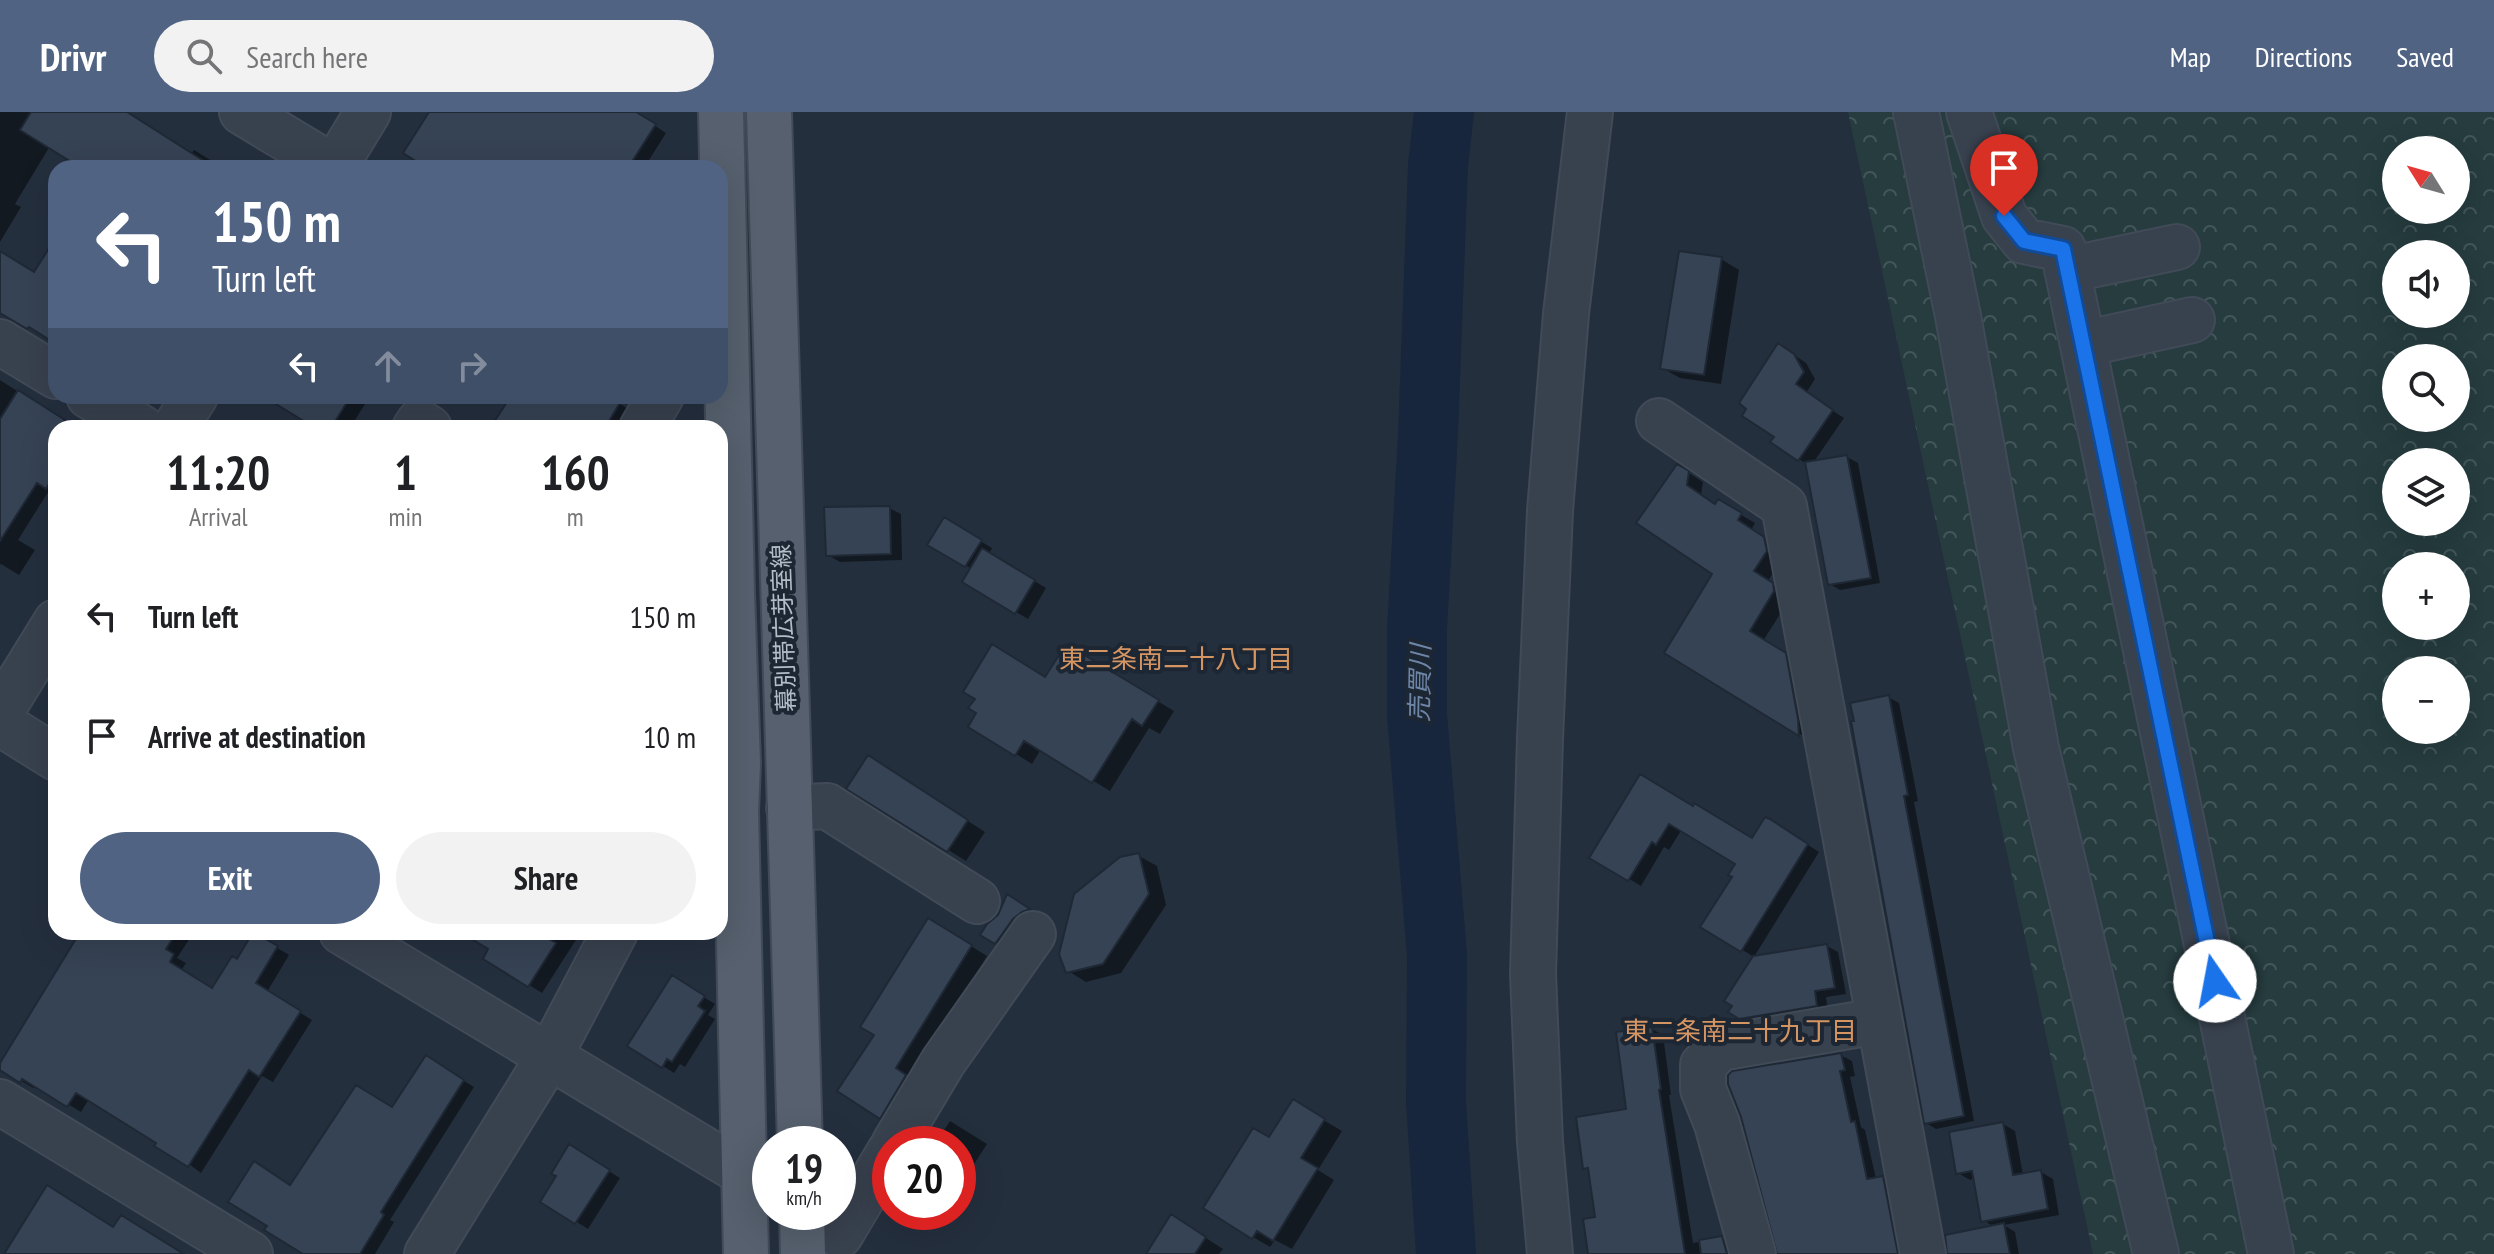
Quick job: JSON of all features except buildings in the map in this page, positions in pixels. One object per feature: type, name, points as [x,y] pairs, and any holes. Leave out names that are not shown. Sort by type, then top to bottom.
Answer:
[{"type":"main road","name":"幕別帯広芽室線","points":[[721,112],[722,160]]},
{"type":"main road","name":"幕別帯広芽室線","points":[[769,112],[799,1126]]},
{"type":"main road","name":"幕別帯広芽室線","points":[[728,706],[729,763],[736,811],[754,1126]]},
{"type":"main road","name":"幕別帯広芽室線","points":[[746,1254],[752,1214]]},
{"type":"street","points":[[242,112],[321,160]]},
{"type":"street","points":[[339,160],[368,112]]},
{"type":"street","points":[[1550,1254],[1540,1142],[1533,974],[1540,739],[1552,496],[1566,314],[1590,112]]},
{"type":"street","points":[[1916,112],[1958,316],[2036,748],[2156,1254]]},
{"type":"street","points":[[1969,112],[2004,216],[2024,241],[2063,249],[2271,1254]]},
{"type":"street","points":[[2067,270],[2177,247]]},
{"type":"street","points":[[2083,344],[2192,320]]},
{"type":"street","points":[[0,342],[48,371]]},
{"type":"street","points":[[728,388],[777,390]]},
{"type":"street","points":[[102,404],[129,420]]},
{"type":"street","points":[[1659,421],[1784,506],[1923,1254]]},
{"type":"street","points":[[0,713],[48,635]]},
{"type":"street","points":[[0,723],[48,753]]},
{"type":"street","points":[[789,808],[827,806],[977,901]]},
{"type":"street","points":[[905,1126],[943,1062],[1033,934]]},
{"type":"street","points":[[355,940],[752,1177]]},
{"type":"street","points":[[427,1254],[549,1057],[611,940]]},
{"type":"street","points":[[1753,1254],[1717,1124],[1703,1089],[1703,1065],[1720,1048],[1878,1021]]},
{"type":"street","points":[[0,1102],[250,1254]]},
{"type":"street","points":[[824,1233],[872,1173]]},
{"type":"green space","points":[[1848,112],[2494,112],[2494,1254],[2093,1254]]},
{"type":"waterway","name":"売買川","points":[[1444,112],[1438,165],[1417,629],[1417,715],[1437,955],[1436,1102],[1446,1254]]},
{"type":"district","name":"東二条南二十八丁目","points":[[1176,659]]},
{"type":"district","name":"東二条南二十九丁目","points":[[1740,1031]]},
{"type":"route","points":[[2004,216],[2024,241],[2063,249],[2215,981]]}]
